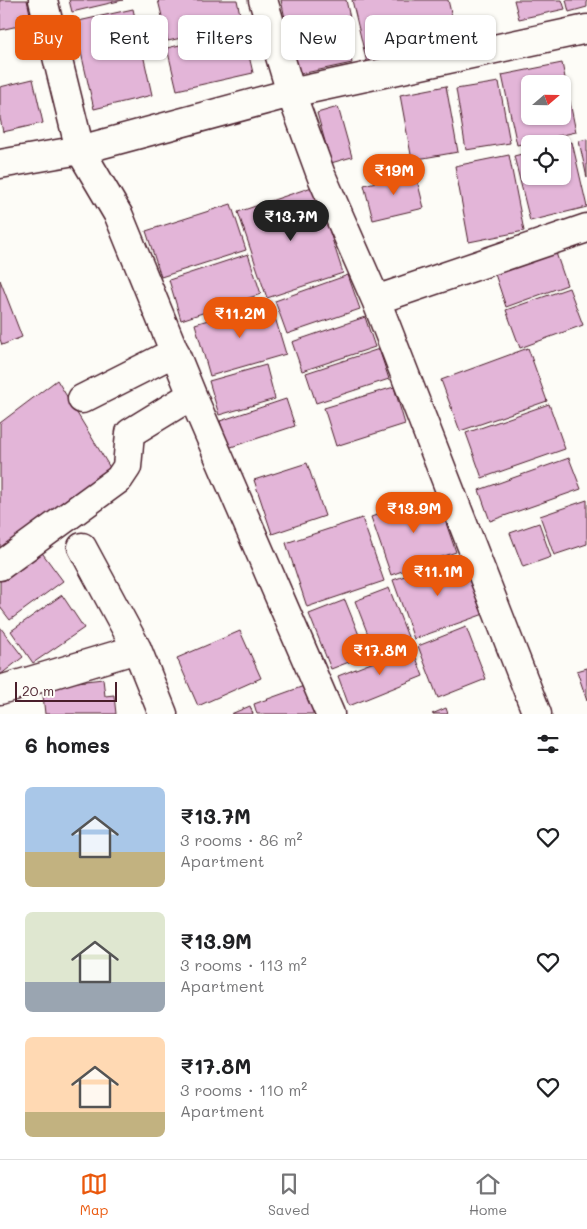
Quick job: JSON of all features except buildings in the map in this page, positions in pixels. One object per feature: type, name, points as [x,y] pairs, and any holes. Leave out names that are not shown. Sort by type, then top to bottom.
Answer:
[{"type":"street","points":[[43,0],[80,150],[119,216],[192,394],[330,714]]},
{"type":"street","points":[[263,0],[291,93],[321,175],[376,300],[537,714]]},
{"type":"street","points":[[0,164],[80,150],[291,93],[587,29]]},
{"type":"street","points":[[376,300],[587,228]]},
{"type":"street","points":[[82,399],[175,352]]},
{"type":"street","points":[[0,566],[119,479],[127,467],[130,433],[192,394]]},
{"type":"street","points":[[82,547],[137,649],[163,714]]},
{"type":"street","points":[[0,690],[137,649]]}]
